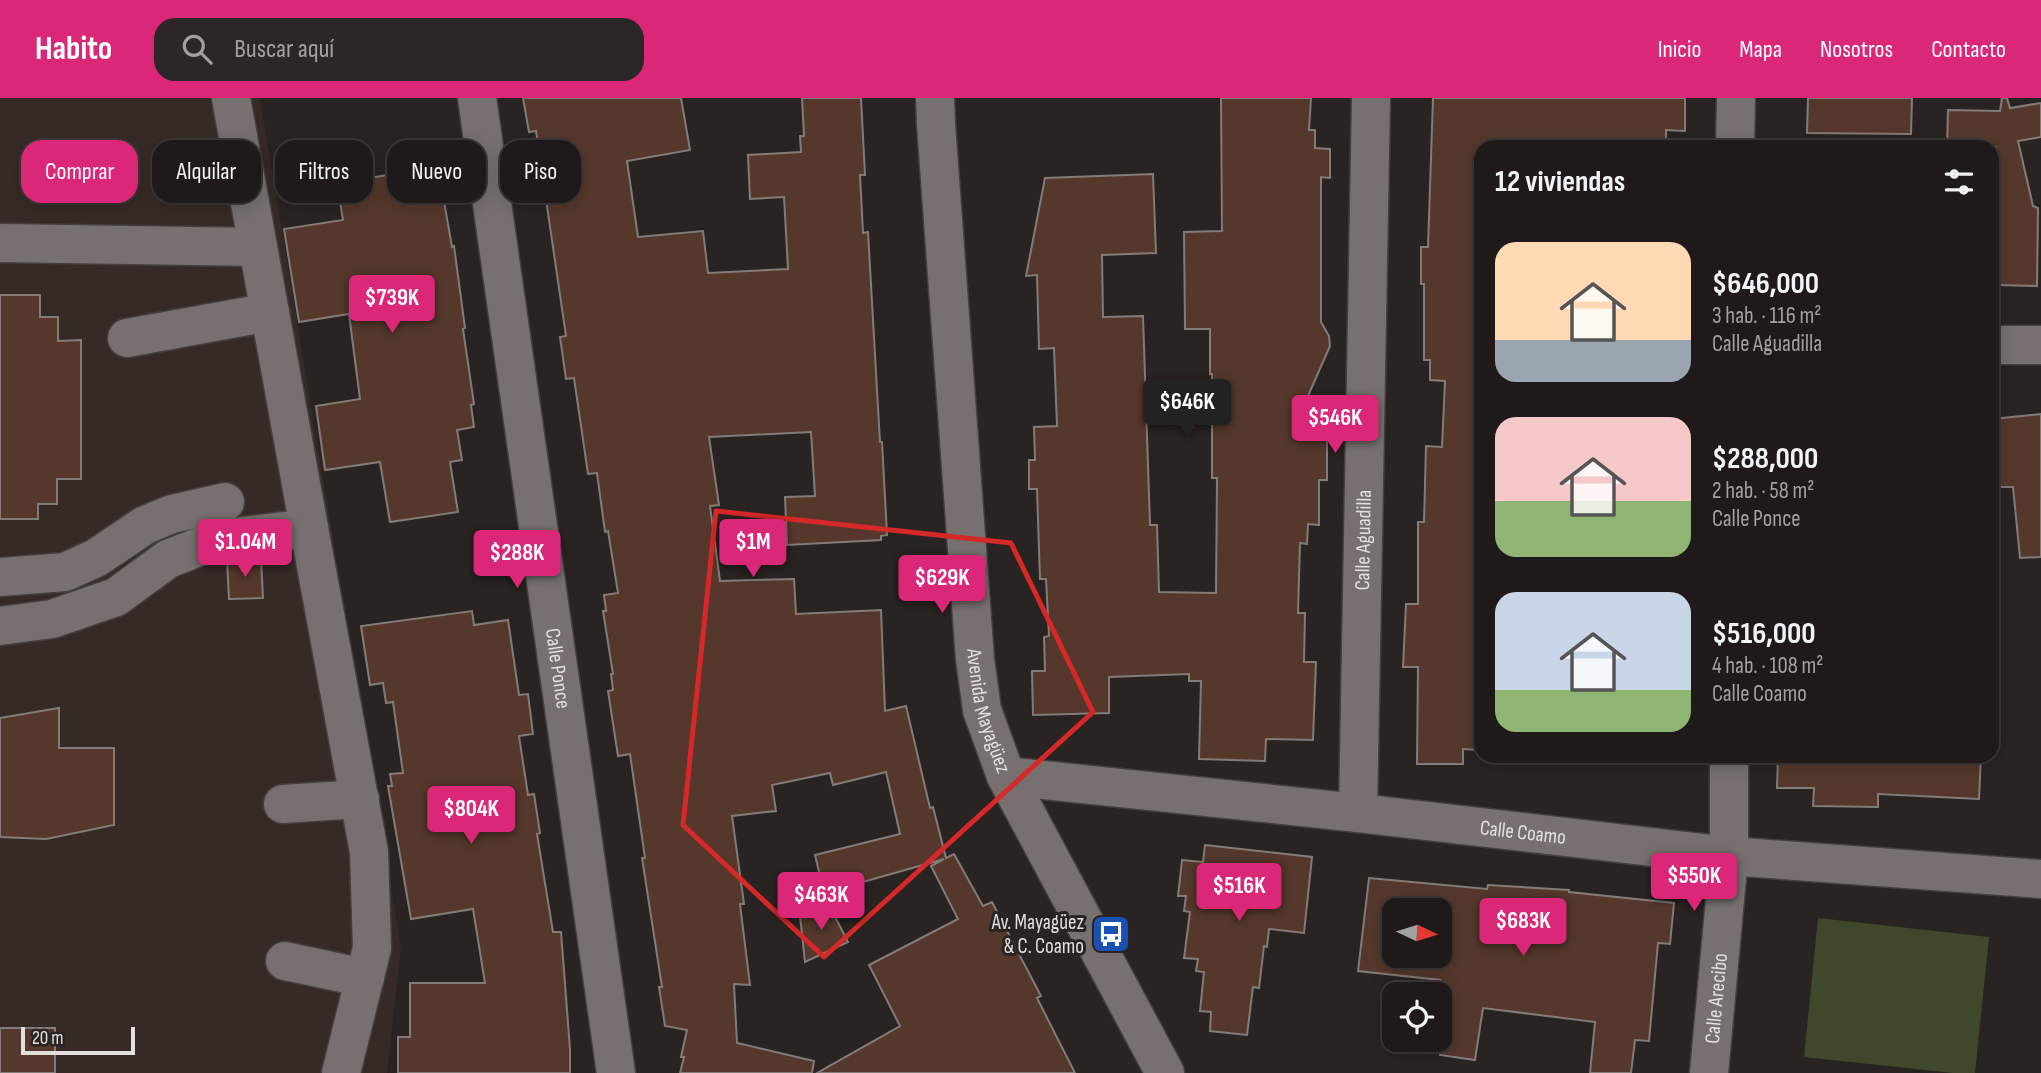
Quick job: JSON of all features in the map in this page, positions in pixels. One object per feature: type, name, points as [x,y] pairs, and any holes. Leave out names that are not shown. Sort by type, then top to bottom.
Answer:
[{"type":"street","points":[[231,98],[369,852],[372,948],[341,1073]]},
{"type":"street","name":"Calle Ponce","points":[[477,98],[616,1073]]},
{"type":"street","name":"Avenida Mayagüez","points":[[935,98],[975,659],[982,710],[1006,776],[1165,1073]]},
{"type":"street","name":"Calle Aguadilla","points":[[1358,813],[1371,98]]},
{"type":"street","points":[[1735,140],[1737,98]]},
{"type":"street","points":[[0,243],[258,247]]},
{"type":"street","points":[[127,338],[270,312]]},
{"type":"street","points":[[1999,345],[2041,345]]},
{"type":"street","points":[[0,577],[65,572],[96,558],[145,525],[172,514],[225,502]]},
{"type":"street","points":[[0,626],[52,619],[116,597],[168,559],[219,539],[309,528]]},
{"type":"street","name":"Calle Arecibo","points":[[1709,1073],[1729,856],[1729,763]]},
{"type":"street","name":"Calle Coamo","points":[[1006,776],[1729,856],[2041,879]]},
{"type":"street","points":[[283,804],[359,799]]},
{"type":"street","points":[[285,961],[365,978]]},
{"type":"highlighted area","points":[[716,511],[1011,543],[1093,712],[824,957],[683,825]]},
{"type":"shaded area","points":[[0,98],[260,98],[275,203],[277,203],[401,949],[387,1073],[0,1073]]},
{"type":"green space","points":[[1818,918],[1989,937],[1975,1073],[1804,1057]]},
{"type":"building","points":[[523,98],[681,98],[690,150],[627,161],[638,237],[703,231],[708,273],[788,269],[784,197],[750,199],[748,155],[801,152],[800,136],[804,136],[802,98],[861,98],[865,175],[860,175],[863,233],[868,232],[887,535],[881,536],[881,540],[787,545],[785,497],[815,496],[811,432],[709,437],[719,505],[710,506],[720,581],[794,579],[796,614],[881,610],[885,711],[906,706],[930,808],[933,807],[946,858],[954,854],[983,906],[992,902],[1041,996],[1037,998],[1075,1073],[817,1073],[900,1026],[869,965],[958,919],[931,866],[944,859],[824,893],[815,855],[900,834],[886,772],[833,785],[830,773],[772,785],[776,811],[732,816],[744,904],[740,904],[750,985],[734,984],[737,1043],[814,1061],[812,1073],[680,1073],[687,1030],[665,1026],[630,754],[618,756],[608,691],[613,690],[613,674],[603,611],[606,611],[604,595],[618,593],[608,531],[605,532],[597,473],[588,474],[574,378],[566,379],[560,337],[566,336],[547,203],[581,203],[581,140],[537,140],[536,131],[529,132]]},
{"type":"building","points":[[1221,98],[1311,98],[1309,130],[1315,130],[1315,148],[1330,149],[1330,178],[1321,177],[1321,322],[1329,336],[1330,346],[1304,405],[1327,406],[1327,480],[1319,480],[1319,525],[1308,524],[1307,544],[1300,543],[1298,613],[1305,613],[1304,662],[1316,662],[1313,740],[1266,739],[1265,761],[1199,759],[1201,681],[1189,681],[1189,674],[1109,677],[1109,713],[1033,715],[1032,671],[1045,671],[1044,637],[1049,636],[1046,579],[1040,579],[1037,489],[1029,489],[1029,460],[1035,460],[1034,427],[1057,426],[1054,348],[1039,349],[1037,275],[1026,276],[1045,178],[1153,174],[1156,253],[1102,255],[1103,317],[1143,316],[1150,525],[1157,525],[1159,592],[1216,593],[1217,478],[1212,478],[1210,329],[1185,329],[1184,232],[1222,231]]},
{"type":"building","points":[[1433,98],[1685,98],[1685,131],[1666,130],[1666,140],[1474,140],[1474,750],[1463,749],[1463,764],[1417,764],[1418,667],[1403,667],[1406,604],[1418,604],[1418,522],[1424,522],[1426,446],[1442,447],[1445,381],[1430,380],[1430,360],[1424,360],[1421,247],[1428,247]]},
{"type":"building","points":[[1808,98],[1912,98],[1911,134],[1807,133]]},
{"type":"building","points":[[2002,98],[2007,98],[2010,108],[2041,103],[2041,137],[2018,141],[2033,206],[2038,208],[2037,286],[1999,285],[1999,140],[1947,140],[1948,110],[2000,111]]},
{"type":"building","points":[[387,175],[387,203],[444,203],[452,247],[454,246],[474,404],[471,405],[474,427],[457,430],[462,460],[450,462],[458,512],[390,522],[380,462],[325,470],[316,406],[360,399],[349,314],[299,322],[284,229],[343,220],[340,203],[373,203],[373,177]]},
{"type":"building","points":[[0,295],[40,295],[40,317],[58,317],[58,341],[81,340],[81,479],[57,479],[57,504],[38,504],[38,519],[0,519]]},
{"type":"building","points":[[2041,414],[2041,557],[2020,558],[2013,487],[1999,487],[1999,418]]},
{"type":"building","points":[[261,559],[263,598],[229,599],[227,560]]},
{"type":"building","points":[[472,611],[474,625],[508,620],[519,695],[528,694],[533,734],[519,736],[528,795],[534,794],[540,833],[537,834],[553,932],[561,932],[570,1073],[398,1073],[398,1037],[410,1037],[410,983],[485,983],[473,909],[411,919],[388,786],[392,786],[390,774],[403,773],[393,702],[386,703],[383,683],[370,685],[361,626]]},
{"type":"building","points":[[59,708],[59,748],[114,748],[114,825],[46,839],[0,837],[0,718]]},
{"type":"building","points":[[1778,763],[1981,763],[1979,799],[1878,794],[1878,807],[1813,806],[1814,788],[1777,788]]},
{"type":"building","points":[[1205,845],[1312,857],[1304,933],[1269,929],[1259,988],[1253,987],[1247,1035],[1210,1031],[1211,1012],[1200,1011],[1204,972],[1196,971],[1198,959],[1184,958],[1190,912],[1184,911],[1186,896],[1178,896],[1182,860],[1203,862]]},
{"type":"building","points":[[1369,878],[1487,889],[1488,885],[1569,890],[1674,903],[1670,944],[1658,943],[1649,1041],[1635,1040],[1631,1073],[1590,1073],[1595,1022],[1483,1008],[1475,1060],[1440,1055],[1440,1052],[1452,1052],[1452,982],[1358,971]]},
{"type":"building","points":[[828,903],[848,942],[805,962],[800,916]]},
{"type":"building","points":[[0,1028],[55,1028],[55,1073],[0,1073]]},
{"type":"place","name":"Av. Mayagüez & C. Coamo","points":[[1111,934]]}]
